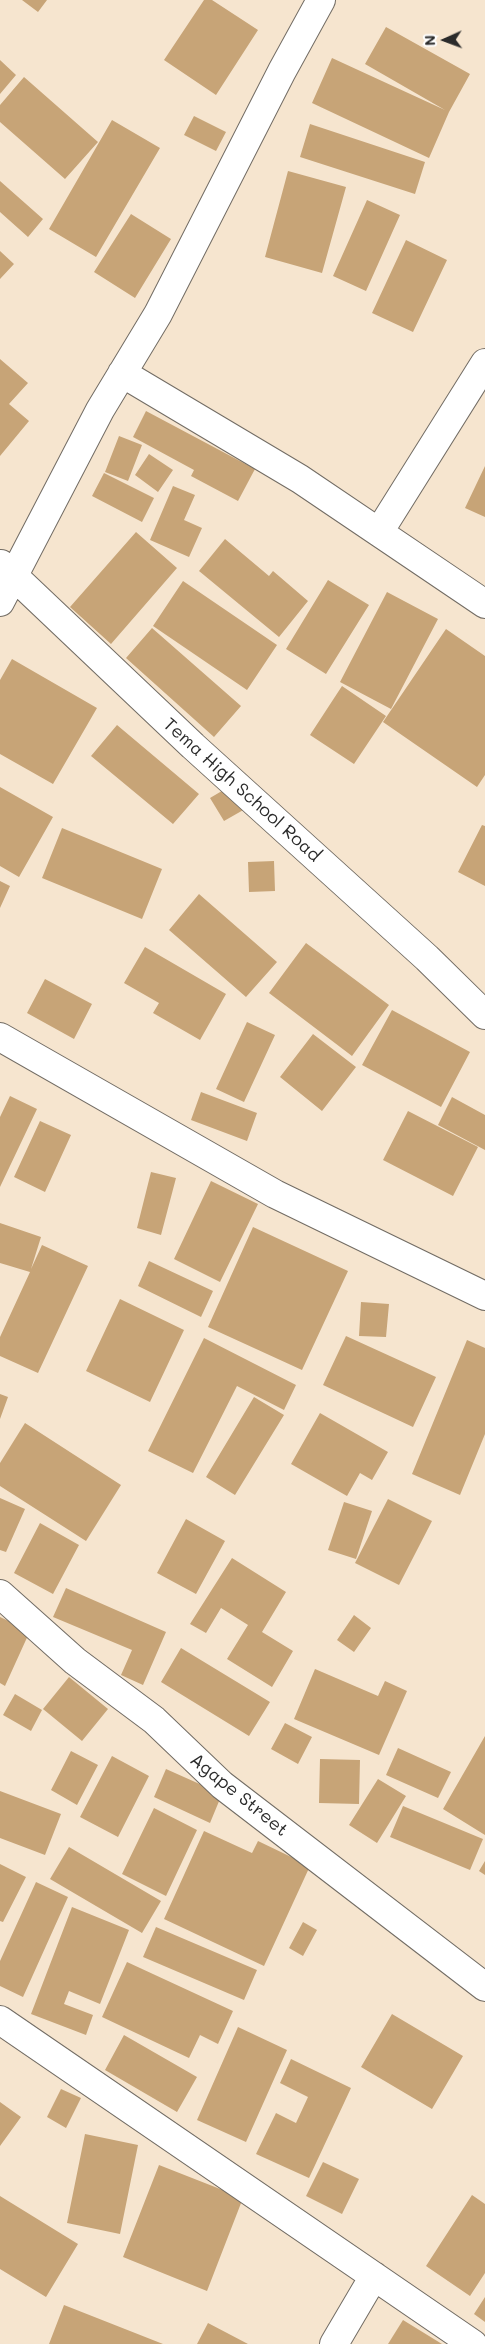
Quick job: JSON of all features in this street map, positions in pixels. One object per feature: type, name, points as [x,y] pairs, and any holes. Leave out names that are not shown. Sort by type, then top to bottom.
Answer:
[{"type":"street","points":[[0,602],[7,570],[158,314],[282,71],[321,0]]},
{"type":"street","points":[[379,532],[485,363]]},
{"type":"street","points":[[122,373],[300,479],[485,604]]},
{"type":"street","name":"Tema High School Road","points":[[7,570],[193,746],[427,958],[485,1015]]},
{"type":"street","points":[[0,1037],[275,1194],[485,1296]]},
{"type":"street","name":"Agape Street","points":[[0,1594],[75,1661],[154,1720],[222,1785],[485,1987]]},
{"type":"street","points":[[0,2020],[473,2344]]},
{"type":"street","points":[[334,2344],[374,2276]]},
{"type":"building","points":[[22,0],[47,0],[38,12]]},
{"type":"building","points":[[204,0],[212,0],[258,30],[216,95],[164,60]]},
{"type":"building","points":[[386,27],[470,74],[449,112],[429,158],[312,103],[332,58],[445,110],[365,64]]},
{"type":"building","points":[[0,60],[16,75],[0,94]]},
{"type":"building","points":[[24,77],[98,142],[65,179],[0,122],[0,105]]},
{"type":"building","points":[[194,116],[226,132],[216,151],[184,135]]},
{"type":"building","points":[[112,120],[160,148],[96,257],[49,229]]},
{"type":"building","points":[[310,124],[425,162],[415,194],[300,157]]},
{"type":"building","points":[[288,171],[346,187],[322,273],[265,257]]},
{"type":"building","points":[[0,181],[43,219],[28,237],[0,212]]},
{"type":"building","points":[[367,200],[400,215],[366,291],[333,276]]},
{"type":"building","points":[[131,214],[171,239],[135,298],[94,272]]},
{"type":"building","points":[[406,240],[447,260],[413,332],[372,313]]},
{"type":"building","points":[[0,251],[14,264],[0,279]]},
{"type":"building","points":[[0,359],[28,383],[9,404],[29,421],[0,456]]},
{"type":"building","points":[[146,411],[255,469],[238,501],[191,476],[194,470],[133,437]]},
{"type":"building","points":[[119,436],[142,445],[128,481],[105,472]]},
{"type":"building","points":[[149,454],[173,470],[158,492],[135,475]]},
{"type":"building","points":[[485,466],[485,517],[465,508]]},
{"type":"building","points":[[104,473],[154,498],[142,522],[92,496]]},
{"type":"building","points":[[173,486],[195,495],[184,520],[202,528],[189,557],[150,540]]},
{"type":"building","points":[[136,532],[177,568],[111,644],[70,607]]},
{"type":"building","points":[[225,539],[269,576],[273,571],[308,601],[279,637],[199,571]]},
{"type":"building","points":[[328,580],[369,605],[326,674],[286,649]]},
{"type":"building","points":[[183,581],[277,645],[247,690],[153,626]]},
{"type":"building","points":[[387,592],[438,619],[391,709],[340,682]]},
{"type":"building","points":[[152,628],[241,706],[214,737],[126,658]]},
{"type":"building","points":[[446,629],[485,656],[485,775],[477,787],[383,722]]},
{"type":"building","points":[[12,659],[97,708],[53,784],[0,754],[0,680]]},
{"type":"building","points":[[342,686],[386,716],[354,764],[310,735]]},
{"type":"building","points":[[117,725],[199,794],[173,824],[91,756]]},
{"type":"building","points":[[232,785],[245,809],[224,821],[210,798]]},
{"type":"building","points":[[0,787],[53,817],[19,877],[0,866]]},
{"type":"building","points":[[482,825],[485,826],[485,886],[458,872]]},
{"type":"building","points":[[62,828],[162,869],[142,919],[42,878]]},
{"type":"building","points":[[274,861],[275,891],[249,892],[248,862]]},
{"type":"building","points":[[0,881],[10,886],[0,908]]},
{"type":"building","points":[[199,894],[277,962],[246,997],[169,930]]},
{"type":"building","points":[[306,943],[389,1005],[352,1056],[269,993]]},
{"type":"building","points":[[145,947],[226,994],[200,1040],[153,1013],[159,1003],[124,983]]},
{"type":"building","points":[[45,979],[92,1004],[74,1039],[27,1013]]},
{"type":"building","points":[[392,1010],[470,1052],[441,1107],[362,1065]]},
{"type":"building","points":[[247,1022],[275,1035],[244,1102],[216,1089]]},
{"type":"building","points":[[313,1034],[356,1067],[322,1111],[280,1077]]},
{"type":"building","points":[[201,1092],[257,1113],[247,1141],[191,1120]]},
{"type":"building","points":[[10,1096],[37,1109],[0,1187],[0,1117]]},
{"type":"building","points":[[452,1097],[485,1115],[485,1150],[438,1125]]},
{"type":"building","points":[[408,1111],[478,1147],[453,1196],[383,1160]]},
{"type":"building","points":[[40,1121],[71,1135],[45,1192],[14,1177]]},
{"type":"building","points":[[151,1172],[176,1178],[161,1235],[137,1228]]},
{"type":"building","points":[[211,1181],[258,1204],[220,1282],[174,1259]]},
{"type":"building","points":[[0,1223],[41,1237],[31,1269],[42,1245],[88,1266],[38,1373],[0,1356],[0,1337],[30,1272],[0,1263]]},
{"type":"building","points":[[253,1227],[348,1271],[302,1370],[208,1327]]},
{"type":"building","points":[[149,1261],[213,1291],[201,1317],[138,1286]]},
{"type":"building","points":[[120,1299],[184,1330],[150,1402],[86,1371]]},
{"type":"building","points":[[361,1302],[389,1304],[386,1337],[359,1336]]},
{"type":"building","points":[[346,1336],[436,1377],[413,1427],[323,1385]]},
{"type":"building","points":[[204,1338],[296,1385],[284,1410],[237,1386],[193,1473],[148,1451]]},
{"type":"building","points":[[467,1340],[485,1348],[485,1434],[460,1495],[412,1474]]},
{"type":"building","points":[[0,1394],[8,1397],[0,1419]]},
{"type":"building","points":[[254,1397],[284,1415],[235,1495],[206,1477]]},
{"type":"building","points":[[320,1413],[388,1452],[372,1480],[360,1473],[347,1496],[291,1464]]},
{"type":"building","points":[[25,1423],[121,1485],[86,1541],[0,1486],[0,1463]]},
{"type":"building","points":[[0,1498],[25,1509],[6,1552],[0,1550]]},
{"type":"building","points":[[388,1499],[432,1521],[399,1585],[355,1563]]},
{"type":"building","points":[[344,1502],[372,1511],[356,1559],[328,1550]]},
{"type":"building","points":[[186,1519],[225,1541],[196,1594],[157,1573]]},
{"type":"building","points":[[40,1523],[79,1545],[53,1594],[14,1573]]},
{"type":"building","points":[[232,1558],[286,1592],[262,1632],[293,1651],[272,1687],[227,1659],[248,1625],[221,1608],[206,1633],[190,1624]]},
{"type":"building","points":[[66,1588],[166,1632],[143,1685],[121,1675],[132,1650],[53,1617]]},
{"type":"building","points":[[354,1615],[371,1628],[354,1652],[337,1640]]},
{"type":"building","points":[[0,1617],[30,1631],[5,1686],[0,1683]]},
{"type":"building","points":[[181,1648],[270,1702],[249,1736],[161,1682]]},
{"type":"building","points":[[315,1669],[378,1696],[385,1681],[407,1691],[379,1755],[294,1719]]},
{"type":"building","points":[[69,1677],[108,1709],[82,1741],[43,1709]]},
{"type":"building","points":[[15,1694],[42,1710],[31,1731],[3,1715]]},
{"type":"building","points":[[285,1723],[312,1737],[298,1764],[271,1749]]},
{"type":"building","points":[[485,1736],[485,1835],[443,1809]]},
{"type":"building","points":[[398,1748],[451,1772],[438,1798],[386,1775]]},
{"type":"building","points":[[71,1751],[98,1765],[77,1805],[51,1790]]},
{"type":"building","points":[[112,1756],[149,1776],[118,1837],[80,1817]]},
{"type":"building","points":[[320,1759],[360,1760],[359,1804],[319,1803]]},
{"type":"building","points":[[166,1769],[222,1794],[210,1823],[154,1797]]},
{"type":"building","points":[[378,1779],[406,1796],[377,1843],[349,1825]]},
{"type":"building","points":[[0,1791],[61,1814],[45,1855],[0,1838]]},
{"type":"building","points":[[403,1806],[483,1839],[470,1870],[390,1837]]},
{"type":"building","points":[[154,1808],[197,1830],[166,1896],[122,1874]]},
{"type":"building","points":[[204,1831],[252,1853],[258,1841],[310,1866],[264,1966],[164,1919]]},
{"type":"building","points":[[69,1847],[161,1901],[142,1933],[50,1879]]},
{"type":"building","points":[[485,1861],[485,1875],[479,1871]]},
{"type":"building","points":[[0,1864],[26,1877],[3,1922],[0,1921]]},
{"type":"building","points":[[36,1882],[68,1897],[23,1997],[0,1986],[0,1961]]},
{"type":"building","points":[[72,1907],[129,1930],[100,2004],[69,1991],[64,2004],[93,2015],[86,2035],[31,2014]]},
{"type":"building","points":[[303,1922],[317,1930],[303,1956],[289,1948]]},
{"type":"building","points":[[156,1927],[257,1970],[244,2000],[143,1957]]},
{"type":"building","points":[[127,1962],[233,2011],[218,2044],[200,2035],[189,2058],[102,2017]]},
{"type":"building","points":[[392,2014],[463,2056],[432,2109],[361,2067]]},
{"type":"building","points":[[238,2027],[287,2050],[246,2142],[197,2120]]},
{"type":"building","points":[[124,2035],[197,2077],[177,2112],[105,2070]]},
{"type":"building","points":[[291,2059],[351,2088],[309,2178],[256,2154],[276,2113],[296,2123],[308,2097],[280,2083]]},
{"type":"building","points":[[61,2089],[81,2098],[66,2128],[47,2117]]},
{"type":"building","points":[[0,2102],[21,2117],[0,2146]]},
{"type":"building","points":[[85,2134],[138,2145],[120,2234],[67,2223]]},
{"type":"building","points":[[323,2162],[359,2179],[342,2214],[306,2196]]},
{"type":"building","points":[[159,2165],[243,2198],[207,2291],[123,2257]]},
{"type":"building","points":[[472,2195],[485,2204],[485,2273],[470,2296],[426,2266]]},
{"type":"building","points":[[0,2196],[78,2244],[46,2297],[0,2269]]},
{"type":"building","points":[[485,2297],[485,2322],[474,2314]]},
{"type":"building","points":[[64,2305],[163,2344],[49,2344]]},
{"type":"building","points":[[403,2320],[442,2344],[388,2344]]},
{"type":"building","points":[[208,2323],[248,2344],[197,2344]]}]
